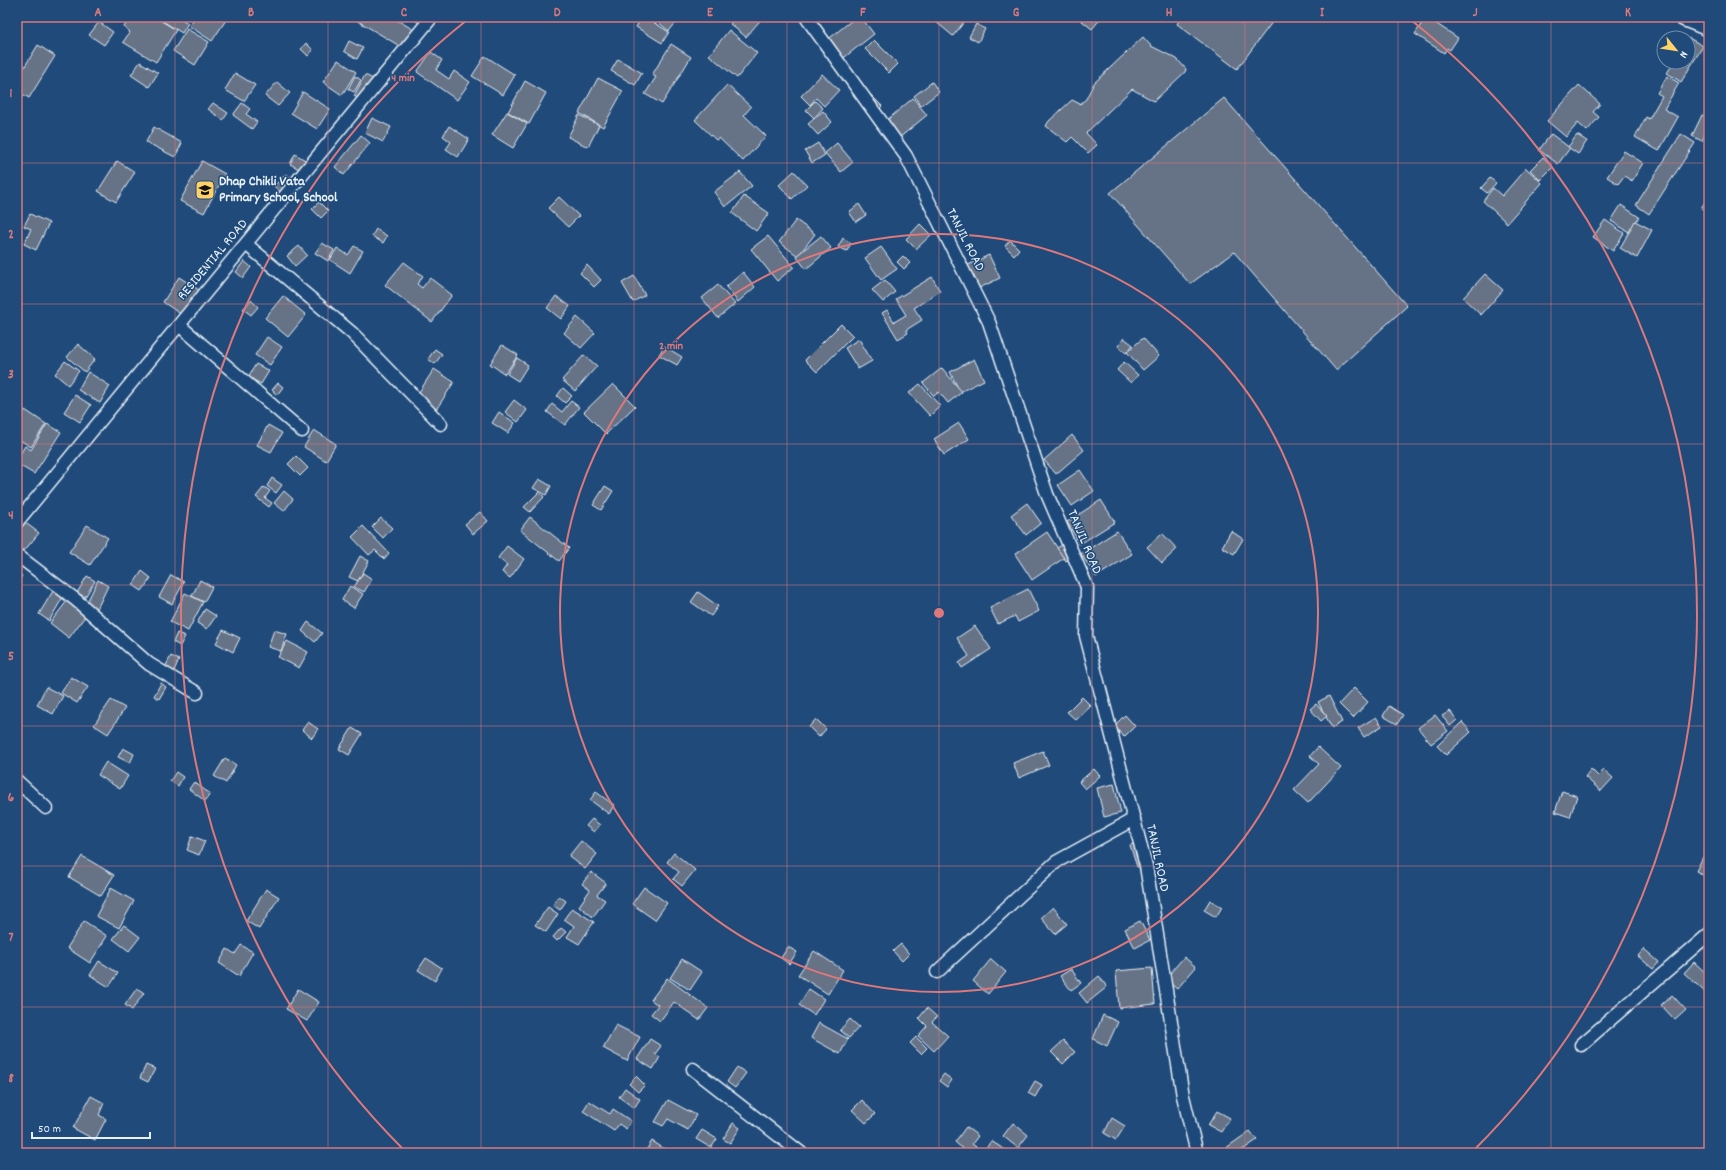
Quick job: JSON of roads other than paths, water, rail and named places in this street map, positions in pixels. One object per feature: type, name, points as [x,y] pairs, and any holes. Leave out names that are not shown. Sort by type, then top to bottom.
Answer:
[{"type":"main road","points":[[1684,17],[1709,27]]},
{"type":"street","name":"RESIDENTIAL ROAD","points":[[17,522],[432,17]]},
{"type":"street","name":"TANJIL ROAD","points":[[806,17],[906,156],[989,322],[1047,494],[1087,587],[1086,636],[1146,866],[1183,1096],[1197,1153]]},
{"type":"street","points":[[246,244],[352,333],[441,424]]},
{"type":"street","points":[[179,324],[302,431]]},
{"type":"street","points":[[17,555],[76,600],[149,664],[197,693]]},
{"type":"street","points":[[17,781],[46,808]]},
{"type":"street","points":[[937,972],[1056,862],[1134,819]]},
{"type":"street","points":[[1582,1045],[1709,934]]},
{"type":"street","points":[[693,1069],[801,1153]]},
{"type":"place","name":"Dhap Chikli Vata Primary School, School","points":[[205,190]]}]
